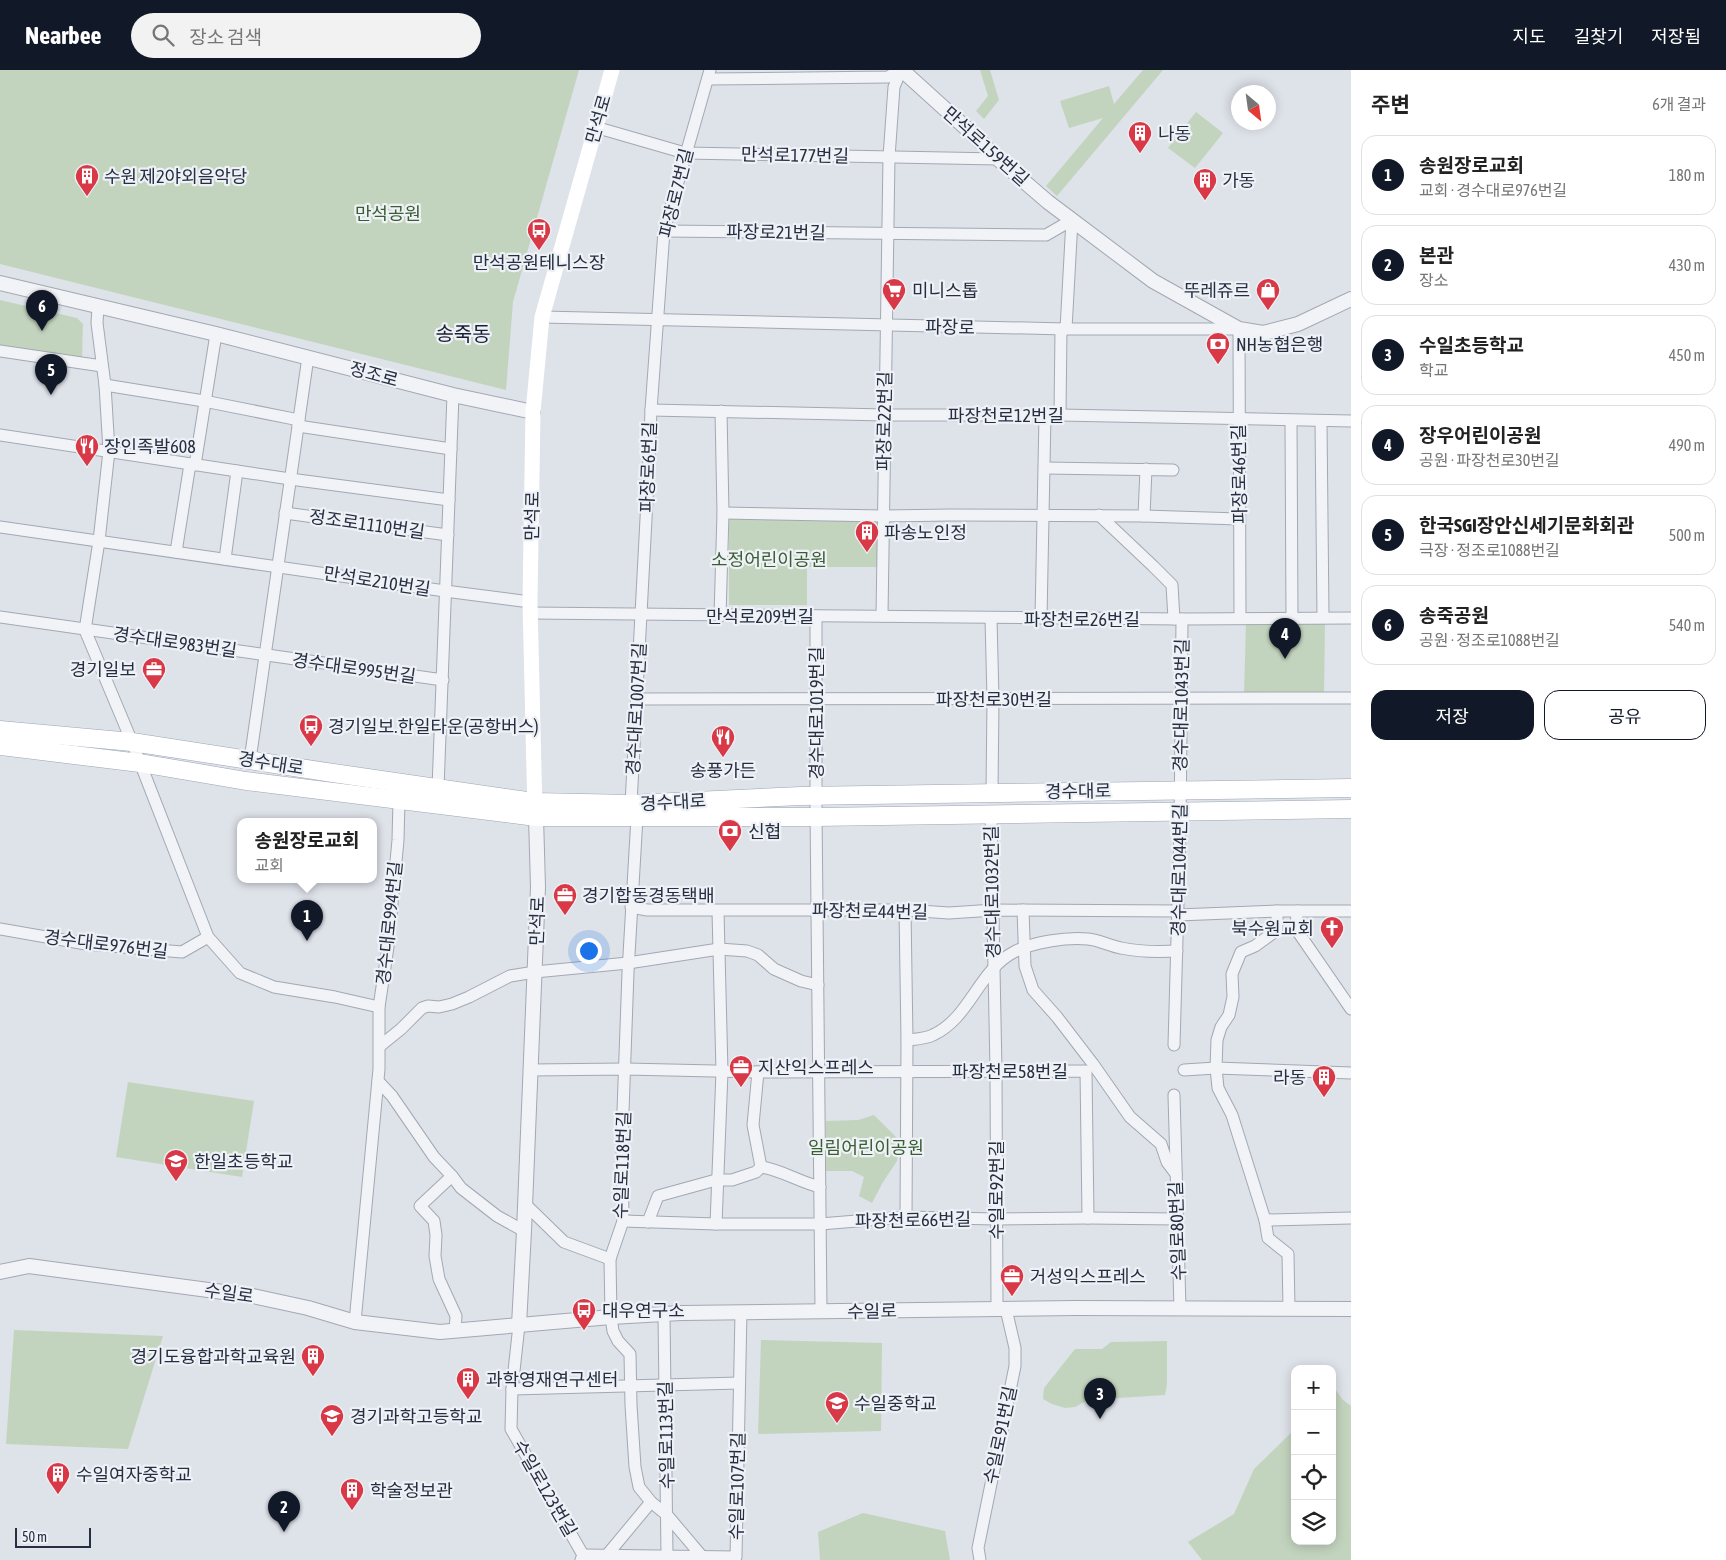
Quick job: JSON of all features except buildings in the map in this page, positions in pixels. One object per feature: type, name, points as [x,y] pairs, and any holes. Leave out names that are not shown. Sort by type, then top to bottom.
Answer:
[{"type":"main road","name":"만석로","points":[[535,809],[530,608],[533,412],[542,317],[612,70]]},
{"type":"main road","name":"경수대로","points":[[0,730],[132,742],[438,788],[475,801]]},
{"type":"main road","points":[[7,746],[32,739],[53,742],[56,740],[56,735]]},
{"type":"main road","name":"경수대로","points":[[7,746],[399,800],[475,801],[591,818],[593,812],[629,808]]},
{"type":"main road","name":"경수대로","points":[[816,808],[992,793],[1351,788]]},
{"type":"main road","name":"경수대로","points":[[535,809],[816,808],[991,814],[1351,809]]},
{"type":"street","points":[[709,75],[888,78],[901,70]]},
{"type":"street","points":[[886,326],[889,157],[894,87],[901,70]]},
{"type":"street","name":"만석로159번길","points":[[901,70],[1048,202],[1153,281],[1239,329]]},
{"type":"street","name":"파장로7번길","points":[[658,319],[664,231],[709,75]]},
{"type":"street","name":"만석로177번길","points":[[596,127],[686,153],[998,159]]},
{"type":"street","points":[[1060,415],[1072,220]]},
{"type":"street","name":"파장로21번길","points":[[664,231],[1046,234],[1072,220]]},
{"type":"street","name":"정조로","points":[[0,282],[216,334],[453,395],[533,412]]},
{"type":"street","name":"파장로","points":[[542,317],[886,326],[1239,329],[1263,333],[1298,324],[1351,299]]},
{"type":"street","points":[[98,307],[96,323],[102,366],[109,451],[99,541],[85,630],[132,742],[208,936],[240,973],[274,988],[335,997],[379,1007]]},
{"type":"street","name":"파장로6번길","points":[[640,615],[658,319]]},
{"type":"street","name":"파장로22번길","points":[[882,616],[886,326]]},
{"type":"street","name":"파장로46번길","points":[[1239,329],[1240,618]]},
{"type":"street","points":[[176,552],[216,334]]},
{"type":"street","points":[[0,351],[102,366]]},
{"type":"street","points":[[250,760],[308,357]]},
{"type":"street","points":[[104,386],[204,401],[298,423],[451,449]]},
{"type":"street","name":"정조로1110번길","points":[[445,591],[453,395]]},
{"type":"street","name":"파장천로12번길","points":[[651,410],[1351,421]]},
{"type":"street","points":[[720,616],[723,513],[721,411]]},
{"type":"street","points":[[1041,618],[1044,415]]},
{"type":"street","points":[[1291,421],[1292,617]]},
{"type":"street","points":[[1321,421],[1322,617]]},
{"type":"street","name":"정조로1110번길","points":[[0,435],[290,479],[449,500]]},
{"type":"street","points":[[1044,468],[1173,470]]},
{"type":"street","points":[[1144,516],[1146,469]]},
{"type":"street","points":[[225,559],[237,471]]},
{"type":"street","name":"정조로1110번길","points":[[285,513],[448,535]]},
{"type":"street","points":[[723,513],[883,516],[1099,515],[1239,519]]},
{"type":"street","points":[[1099,515],[1172,585],[1178,619]]},
{"type":"street","name":"만석로210번길","points":[[0,526],[445,591],[530,608]]},
{"type":"street","name":"경수대로995번길","points":[[438,788],[445,591]]},
{"type":"street","name":"만석로209번길","points":[[530,608],[640,615],[991,618]]},
{"type":"street","name":"경수대로1007번길","points":[[628,963],[631,907],[629,808],[637,699],[640,615]]},
{"type":"street","name":"경수대로1019번길","points":[[816,616],[821,1312]]},
{"type":"street","name":"경수대로983번길","points":[[0,617],[265,655]]},
{"type":"street","points":[[991,618],[993,699],[992,793]]},
{"type":"street","name":"파장천로26번길","points":[[991,618],[1351,618]]},
{"type":"street","name":"경수대로1043번길","points":[[1178,619],[1182,699],[1180,790]]},
{"type":"street","name":"경수대로995번길","points":[[265,655],[443,680]]},
{"type":"street","name":"파장천로30번길","points":[[637,699],[1351,698]]},
{"type":"street","name":"경수대로1044번길","points":[[1174,1045],[1180,790]]},
{"type":"street","name":"경수대로994번길","points":[[355,1322],[378,1081],[380,1046],[379,1007],[388,947],[398,840],[399,800]]},
{"type":"street","name":"만석로","points":[[519,1325],[538,887],[535,809]]},
{"type":"street","name":"경수대로1032번길","points":[[991,814],[996,1071]]},
{"type":"street","name":"파장천로44번길","points":[[631,907],[648,910],[818,909],[904,910],[949,913],[994,910],[1178,913],[1349,908]]},
{"type":"street","points":[[904,910],[906,1217]]},
{"type":"street","points":[[1023,910],[1025,947]]},
{"type":"street","points":[[716,1224],[716,1180],[722,1072],[718,911]]},
{"type":"street","points":[[1277,911],[1277,930]]},
{"type":"street","points":[[1297,911],[1296,929],[1351,1009]]},
{"type":"street","name":"경수대로976번길","points":[[0,929],[86,944],[182,952],[208,936]]},
{"type":"street","points":[[1289,1309],[1288,1254],[1268,1238],[1265,1220],[1232,1116],[1218,1088],[1216,1068],[1217,1040],[1221,1027],[1229,1015],[1233,997],[1232,974],[1241,952],[1255,946],[1277,930],[1296,929]]},
{"type":"street","name":"경수대로1044번길","points":[[993,969],[1012,953],[1025,947],[1063,939],[1089,939],[1120,948],[1151,952],[1177,951]]},
{"type":"street","name":"수일로80번길","points":[[1025,947],[1025,966],[1033,990],[1057,1017],[1130,1117],[1161,1144],[1168,1162],[1176,1174],[1180,1308]]},
{"type":"street","name":"만석로","points":[[535,972],[628,963],[719,949],[747,950],[774,969],[801,981],[818,985]]},
{"type":"street","name":"수일로118번길","points":[[628,963],[626,1070],[622,1139],[623,1221],[610,1259],[611,1317],[613,1331],[618,1341],[630,1354],[635,1472],[639,1488],[651,1502],[667,1515],[704,1558]]},
{"type":"street","name":"경수대로1032번길","points":[[906,1040],[931,1036],[946,1027],[960,1015],[993,969]]},
{"type":"street","points":[[380,1046],[422,1008],[452,1004],[510,976],[535,972]]},
{"type":"street","points":[[1184,1070],[1216,1068],[1351,1073]]},
{"type":"street","name":"파장천로58번길","points":[[531,1070],[722,1072],[1086,1071],[1088,1218]]},
{"type":"street","name":"수일로92번길","points":[[996,1071],[996,1219],[1002,1309]]},
{"type":"street","points":[[758,1072],[753,1125],[761,1167]]},
{"type":"street","points":[[378,1081],[392,1096],[434,1157],[461,1188],[497,1216],[524,1232]]},
{"type":"street","points":[[1174,1096],[1176,1174]]},
{"type":"street","points":[[761,1167],[773,1169],[805,1184],[820,1187]]},
{"type":"street","points":[[648,1222],[658,1196],[716,1180],[732,1180],[756,1172],[761,1167]]},
{"type":"street","points":[[452,1176],[420,1206],[434,1222],[436,1235],[435,1256],[439,1278],[456,1316],[456,1331]]},
{"type":"street","points":[[525,1204],[564,1242],[610,1259]]},
{"type":"street","name":"파장천로66번길","points":[[623,1221],[716,1224],[820,1224],[906,1217],[1178,1219]]},
{"type":"street","points":[[1265,1220],[1351,1218]]},
{"type":"street","name":"수일로","points":[[0,1272],[29,1266],[253,1296],[308,1308],[355,1322],[440,1332],[611,1317],[741,1312],[1180,1308],[1351,1309]]},
{"type":"street","name":"수일로91번길","points":[[980,1560],[978,1548],[1015,1366],[1015,1348],[1002,1309]]},
{"type":"street","name":"수일로107번길","points":[[582,1557],[607,1555],[736,1558],[741,1312]]},
{"type":"street","name":"수일로113번길","points":[[664,1314],[667,1556]]},
{"type":"street","name":"수일로123번길","points":[[519,1325],[512,1388],[511,1429],[582,1557]]},
{"type":"street","points":[[512,1388],[739,1383]]},
{"type":"street","points":[[607,1555],[651,1502]]},
{"type":"green space","name":"만석공원","points":[[0,70],[579,70],[513,302],[506,390],[0,264]]},
{"type":"green space","points":[[980,70],[990,70],[999,100],[984,119],[976,111],[988,96]]},
{"type":"green space","points":[[1143,70],[1163,70],[1057,196],[1046,186],[1103,118],[1069,128],[1060,101],[1109,86],[1114,104]]},
{"type":"green space","points":[[1196,112],[1223,133],[1195,168],[1168,148]]},
{"type":"green space","points":[[0,300],[77,318],[83,324],[82,358],[0,345]]},
{"type":"green space","name":"소정어린이공원","points":[[729,518],[878,518],[878,567],[807,567],[807,605],[729,605]]},
{"type":"green space","points":[[1246,622],[1325,624],[1324,695],[1244,694]]},
{"type":"green space","points":[[128,1082],[254,1101],[242,1177],[116,1157]]},
{"type":"green space","name":"일림어린이공원","points":[[874,1115],[899,1140],[897,1161],[872,1203],[859,1196],[864,1177],[852,1171],[826,1171],[826,1121],[858,1120]]},
{"type":"green space","points":[[14,1330],[163,1336],[128,1449],[6,1444]]},
{"type":"green space","points":[[761,1340],[882,1343],[881,1431],[758,1434]]},
{"type":"green space","points":[[1167,1341],[1167,1384],[1165,1395],[1088,1400],[1075,1407],[1065,1408],[1043,1399],[1044,1388],[1075,1349],[1102,1349],[1111,1342]]},
{"type":"green space","points":[[1336,1390],[1342,1399],[1351,1406],[1351,1560],[1202,1560],[1188,1542],[1234,1514],[1254,1469],[1291,1433],[1291,1545],[1336,1545]]},
{"type":"green space","points":[[863,1513],[945,1531],[950,1560],[820,1560],[818,1532]]},
{"type":"place","name":"나동","points":[[1140,154]]},
{"type":"place","name":"수원 제2야외음악당","points":[[87,197]]},
{"type":"place","name":"가동","points":[[1205,201]]},
{"type":"place","name":"만석공원테니스장","points":[[539,251]]},
{"type":"place","name":"미니스톱","points":[[894,311]]},
{"type":"place","name":"뚜레쥬르","points":[[1268,311]]},
{"type":"place","name":"송죽공원","points":[[42,331]]},
{"type":"place","name":"NH농협은행","points":[[1218,365]]},
{"type":"place","name":"한국SGI장안신세기문화회관","points":[[51,395]]},
{"type":"place","name":"장인족발608","points":[[87,467]]},
{"type":"place","name":"파송노인정","points":[[867,553]]},
{"type":"place","name":"장우어린이공원","points":[[1285,659]]},
{"type":"place","name":"경기일보","points":[[154,690]]},
{"type":"place","name":"경기일보.한일타운(공항버스)","points":[[311,747]]},
{"type":"place","name":"송풍가든","points":[[723,758]]},
{"type":"place","name":"신협","points":[[730,852]]},
{"type":"place","name":"경기합동경동택배","points":[[565,916]]},
{"type":"place","name":"송원장로교회","points":[[307,941]]},
{"type":"place","name":"북수원교회","points":[[1332,949]]},
{"type":"place","name":"지산익스프레스","points":[[741,1088]]},
{"type":"place","name":"라동","points":[[1324,1098]]},
{"type":"place","name":"한일초등학교","points":[[176,1182]]},
{"type":"place","name":"거성익스프레스","points":[[1012,1297]]},
{"type":"place","name":"대우연구소","points":[[584,1331]]},
{"type":"place","name":"경기도융합과학교육원","points":[[313,1377]]},
{"type":"place","name":"과학영재연구센터","points":[[468,1400]]},
{"type":"place","name":"수일초등학교","points":[[1100,1419]]},
{"type":"place","name":"수일중학교","points":[[837,1424]]},
{"type":"place","name":"경기과학고등학교","points":[[332,1437]]},
{"type":"place","name":"수일여자중학교","points":[[58,1495]]},
{"type":"place","name":"학술정보관","points":[[352,1511]]},
{"type":"place","name":"본관","points":[[284,1532]]},
{"type":"district","name":"송죽동","points":[[463,333]]}]
